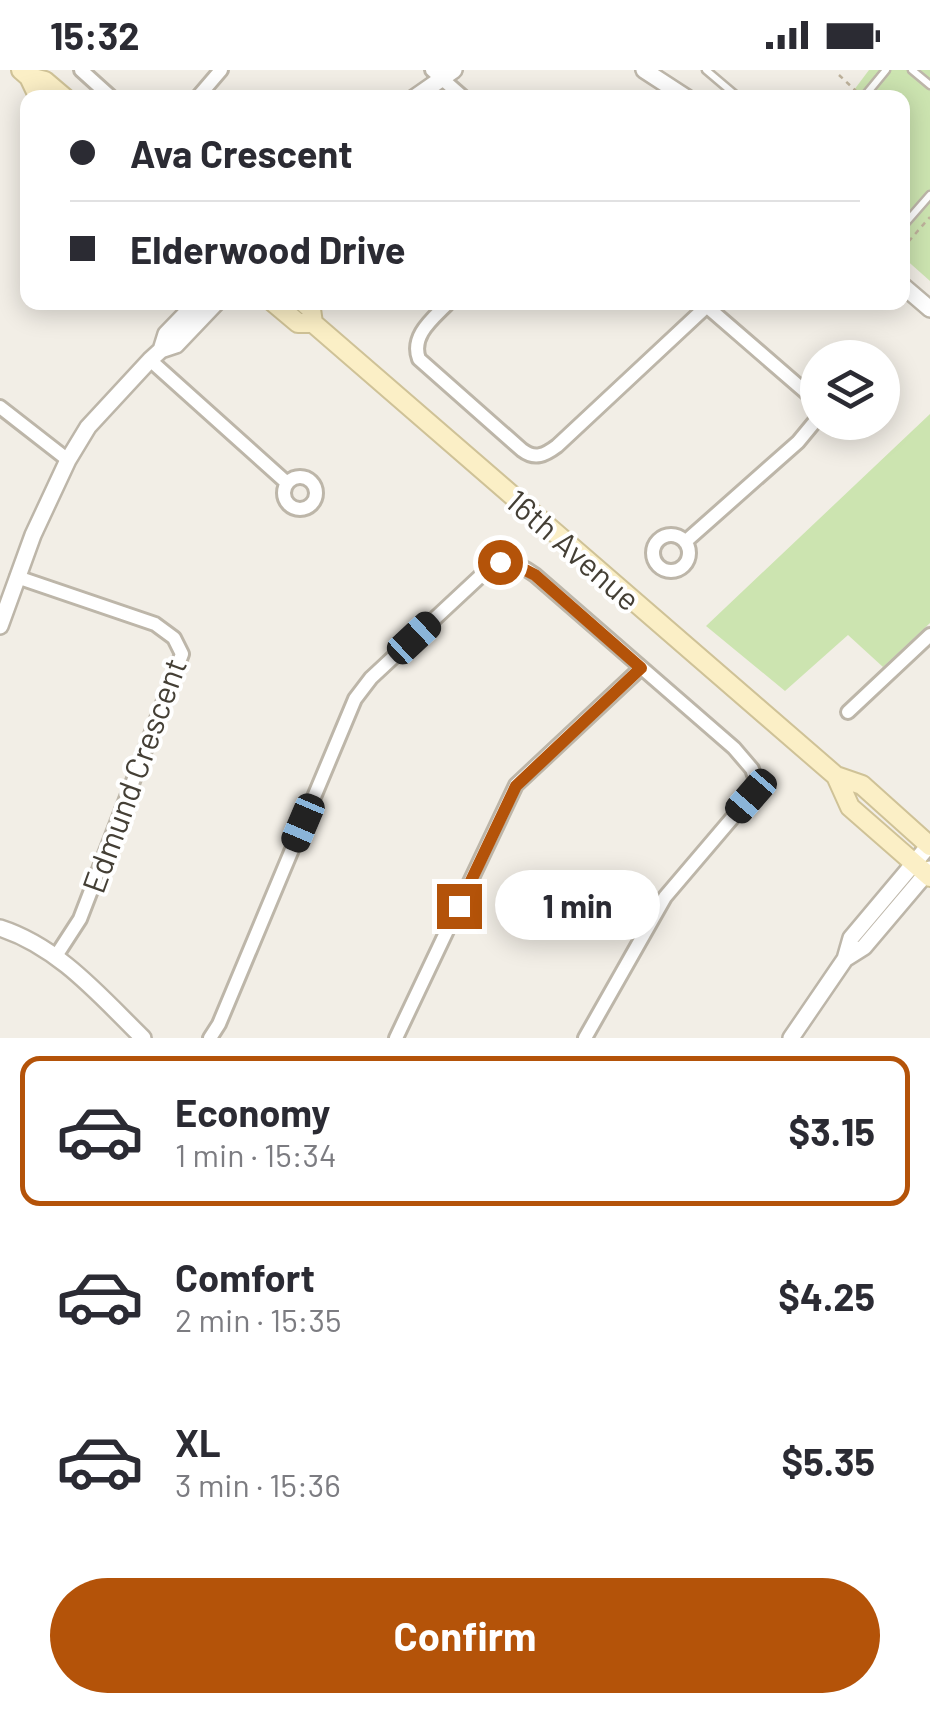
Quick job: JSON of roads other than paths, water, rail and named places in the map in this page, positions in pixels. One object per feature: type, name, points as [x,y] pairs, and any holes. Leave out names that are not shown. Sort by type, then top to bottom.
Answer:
[{"type":"main road","points":[[25,74],[46,81],[56,90]]},
{"type":"main road","name":"16th Avenue","points":[[283,310],[298,323],[313,323]]},
{"type":"main road","name":"16th Avenue","points":[[310,310],[313,323],[836,776],[862,785],[930,845]]},
{"type":"main road","name":"16th Avenue","points":[[836,776],[850,807],[925,870]]},
{"type":"street","points":[[81,70],[103,90]]},
{"type":"street","points":[[204,90],[221,70]]},
{"type":"street","points":[[648,71],[675,90]]},
{"type":"street","points":[[423,90],[442,72]]},
{"type":"street","points":[[910,292],[930,309]]},
{"type":"street","points":[[0,626],[33,534],[68,460],[88,427],[155,355],[166,334],[189,310]]},
{"type":"street","points":[[155,355],[176,346],[210,310]]},
{"type":"street","points":[[442,310],[418,338],[419,359],[522,450],[537,456],[557,446],[699,310]]},
{"type":"street","points":[[685,542],[798,442],[818,419],[816,401],[712,310]]},
{"type":"street","points":[[155,355],[287,483]]},
{"type":"street","points":[[0,407],[68,460]]},
{"type":"street","points":[[210,1038],[220,1024],[354,700],[372,678],[500,562],[522,566],[734,748],[752,769],[758,786],[664,897],[585,1038]]},
{"type":"street","name":"Edmund Crescent","points":[[17,577],[155,624],[180,644],[182,654],[80,919],[56,956]]},
{"type":"street","points":[[848,712],[930,636]]},
{"type":"street","points":[[396,1038],[516,786],[641,668]]},
{"type":"street","points":[[791,1038],[845,959],[851,938],[925,870],[930,845]]},
{"type":"street","points":[[0,928],[56,956],[143,1038]]},
{"type":"lane","points":[[706,70],[729,90]]},
{"type":"lane","points":[[870,90],[886,70]]},
{"type":"lane","points":[[912,70],[930,85]]},
{"type":"lane","points":[[910,218],[930,195]]}]
